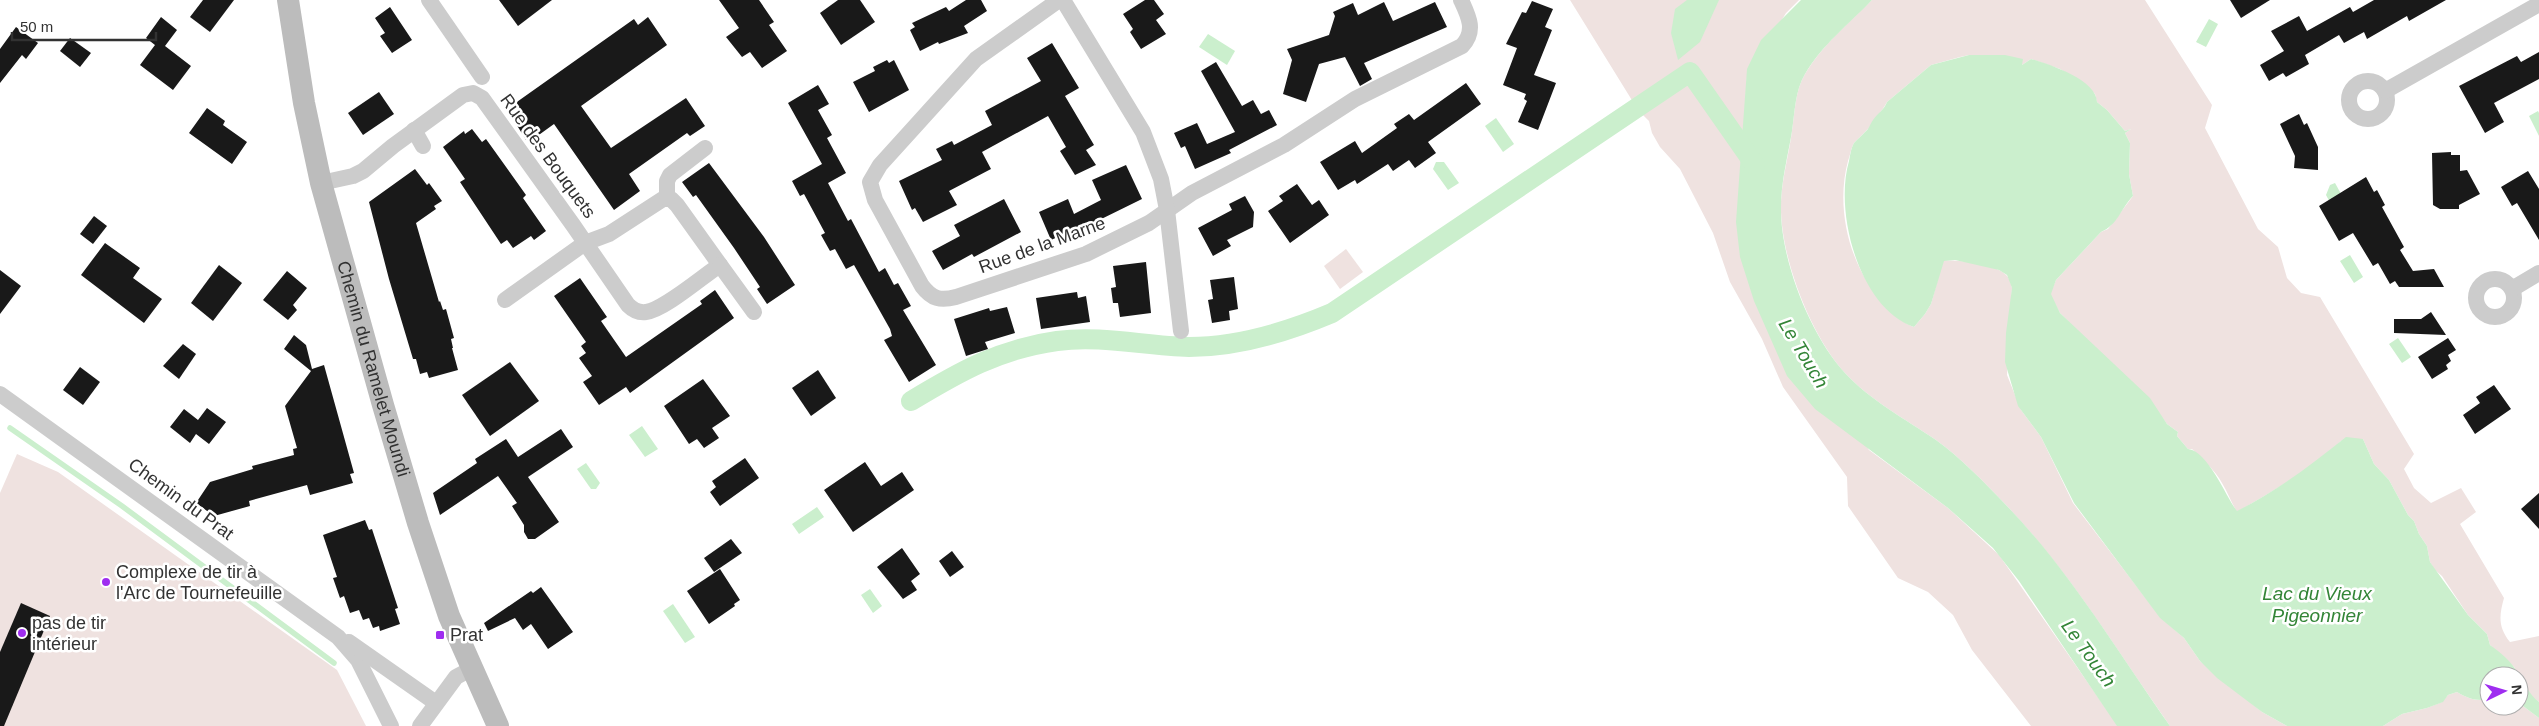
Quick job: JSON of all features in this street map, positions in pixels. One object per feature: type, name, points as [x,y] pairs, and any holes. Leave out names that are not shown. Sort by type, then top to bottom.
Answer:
[{"type":"main road","name":"Chemin du Ramelet Moundi","points":[[288,0],[304,104],[321,183],[418,523],[449,616],[498,726]]},
{"type":"street","points":[[429,0],[482,77]]},
{"type":"street","points":[[1061,0],[1143,132],[1161,179],[1167,210],[1181,331]]},
{"type":"street","name":"Rue de la Marne","points":[[1061,0],[976,59],[874,173],[870,182],[875,200],[922,286],[930,295],[937,299],[956,297],[1086,254],[1149,223],[1192,193],[1284,145],[1354,99],[1462,46],[1467,41],[1471,25],[1461,0]]},
{"type":"street","points":[[2385,91],[2539,4]]},
{"type":"street","name":"Rue des Bouquets","points":[[414,130],[463,95],[476,94],[482,98],[628,305],[639,312],[647,312],[661,306],[720,265]]},
{"type":"street","points":[[321,183],[358,174],[414,130],[423,146]]},
{"type":"street","points":[[705,148],[670,175],[667,181],[667,198],[677,205],[754,312]]},
{"type":"street","name":"Rue des Bouquets","points":[[505,300],[585,243],[609,234],[649,206],[667,198]]},
{"type":"street","points":[[2512,289],[2539,273]]},
{"type":"street","name":"Chemin du Prat","points":[[0,394],[338,637],[358,646],[436,703]]},
{"type":"street","name":"Chemin du Prat","points":[[338,637],[358,660],[391,726]]},
{"type":"street","points":[[420,726],[456,677],[471,669]]},
{"type":"shaded area","points":[[1570,0],[1799,0],[1786,13],[1747,76],[1737,229],[1869,450],[1948,508],[1999,555],[2118,726],[2031,726],[1972,650],[1953,615],[1928,592],[1898,578],[1848,506],[1847,477],[1783,387],[1762,339],[1730,282],[1713,233],[1680,169],[1660,147],[1652,133],[1649,121],[1638,110]]},
{"type":"shaded area","points":[[1872,0],[2145,0],[2212,105],[2205,128],[2258,229],[2278,247],[2287,278],[2301,293],[2320,297],[2414,454],[2404,469],[2414,488],[2431,503],[2461,488],[2476,512],[2460,524],[2504,598],[2501,621],[2506,637],[2510,642],[2539,636],[2539,702],[2529,692],[2529,666],[2513,666],[2490,645],[2487,634],[2468,615],[2442,576],[2435,570],[2430,562],[2427,546],[2419,534],[2414,521],[2408,515],[2389,480],[2374,464],[2363,439],[2341,441],[2304,471],[2237,512],[2222,483],[2212,469],[2192,449],[2188,449],[2177,436],[2178,432],[2167,424],[2159,413],[2060,313],[2050,294],[2056,280],[2101,232],[2108,229],[2133,196],[2129,174],[2130,143],[2125,133],[2131,129],[2125,131],[2107,110],[2097,102],[2095,94],[2084,83],[2060,69],[2031,59],[2022,65],[1969,55],[1931,65],[1887,102],[1852,147],[1844,181],[1843,201],[1845,222],[1857,262],[1866,280],[1878,297],[1900,319],[1914,327],[1931,304],[1943,261],[1985,265],[2006,275],[2010,280],[2012,288],[2007,375],[2021,410],[2041,437],[2073,503],[2160,617],[2184,638],[2200,661],[2262,712],[2287,726],[2170,726],[2092,612],[2029,531],[2006,505],[1954,455],[1936,440],[1877,401],[1855,383],[1832,357],[1809,316],[1799,293],[1785,245],[1781,202],[1797,94],[1805,74],[1812,63],[1836,35]]},
{"type":"shaded area","points":[[1346,249],[1363,272],[1340,289],[1324,266]]},
{"type":"shaded area","name":"Complexe de tir à l'Arc de Tournefeuille","points":[[17,454],[58,472],[337,670],[366,726],[0,726],[0,493]]},
{"type":"shaded area","points":[[2457,692],[2472,699],[2479,700],[2479,716],[2529,716],[2529,710],[2539,718],[2539,726],[2383,726],[2402,714],[2442,702],[2448,695]]},
{"type":"water","points":[[1687,0],[1719,0],[1700,42],[1678,60],[1671,33],[1675,9]]},
{"type":"water","name":"Le Touch","points":[[1801,0],[1872,0],[1819,54],[1805,74],[1797,94],[1782,188],[1782,228],[1792,272],[1809,317],[1832,357],[1855,383],[1877,401],[1936,440],[1954,455],[2029,530],[2072,584],[2170,726],[2117,726],[2019,581],[1993,548],[1948,508],[1815,409],[1787,376],[1754,301],[1740,257],[1736,222],[1747,69],[1761,40]]},
{"type":"water","points":[[2209,19],[2218,24],[2206,47],[2196,42]]},
{"type":"water","points":[[1208,34],[1235,51],[1227,65],[1199,47]]},
{"type":"water","name":"Lac du Vieux Pigeonnier","points":[[1969,55],[2005,55],[2023,59],[2022,65],[2031,59],[2060,69],[2081,80],[2095,94],[2097,102],[2107,110],[2125,131],[2131,129],[2125,133],[2130,143],[2129,174],[2133,196],[2115,221],[2101,232],[2056,280],[2051,294],[2060,313],[2150,398],[2167,424],[2178,432],[2177,436],[2188,449],[2203,458],[2237,511],[2293,477],[2346,437],[2363,439],[2374,464],[2389,480],[2408,515],[2414,521],[2419,534],[2427,546],[2430,562],[2468,615],[2487,634],[2490,645],[2502,654],[2513,666],[2479,666],[2479,700],[2472,699],[2457,692],[2448,695],[2443,702],[2402,714],[2383,726],[2287,726],[2262,712],[2217,678],[2200,661],[2184,638],[2160,618],[2074,503],[2041,437],[2018,406],[2005,362],[2006,333],[2012,288],[2007,275],[1999,270],[1955,260],[1944,261],[1931,304],[1914,327],[1895,317],[1879,300],[1865,280],[1855,256],[1848,231],[1845,182],[1850,154],[1855,142],[1868,129],[1887,102],[1931,65]]},
{"type":"water","points":[[2538,111],[2539,113],[2539,136],[2529,116]]},
{"type":"water","points":[[1496,118],[1514,144],[1503,152],[1485,126]]},
{"type":"water","points":[[1436,162],[1444,162],[1459,183],[1448,190],[1433,169]]},
{"type":"water","points":[[2335,183],[2345,201],[2333,208],[2326,195],[2330,185]]},
{"type":"water","points":[[2350,255],[2363,277],[2354,283],[2340,261]]},
{"type":"water","points":[[2398,338],[2411,357],[2402,363],[2389,344]]},
{"type":"water","points":[[642,426],[658,449],[645,457],[629,435]]},
{"type":"water","points":[[586,463],[600,483],[596,489],[591,489],[577,469]]},
{"type":"water","points":[[817,507],[824,517],[799,534],[792,524]]},
{"type":"water","points":[[870,589],[882,606],[873,613],[861,595]]},
{"type":"water","points":[[673,604],[695,637],[685,643],[663,611]]},
{"type":"water","name":"Lac du Vieux Pigeonnier","points":[[2529,690],[2539,702],[2539,718],[2529,710]]},
{"type":"building","points":[[203,0],[234,0],[210,32],[190,17]]},
{"type":"building","points":[[499,0],[552,0],[518,26]]},
{"type":"building","points":[[719,0],[759,0],[774,22],[769,25],[787,51],[762,68],[750,52],[742,57],[726,37],[739,28]]},
{"type":"building","points":[[838,0],[860,0],[875,22],[841,45],[820,13]]},
{"type":"building","points":[[966,0],[981,0],[987,11],[964,26],[968,33],[939,44],[938,42],[920,51],[910,30],[915,27],[912,23],[946,7],[949,11]]},
{"type":"building","points":[[1145,0],[1154,0],[1164,14],[1156,20],[1166,34],[1141,49],[1130,32],[1133,29],[1123,14]]},
{"type":"building","points":[[2230,0],[2270,0],[2241,18]]},
{"type":"building","points":[[2374,0],[2446,0],[2409,21],[2407,16],[2367,39],[2364,32],[2344,43],[2339,35],[2305,55],[2309,64],[2286,77],[2283,73],[2269,81],[2260,65],[2284,51],[2271,31],[2299,16],[2307,31],[2350,7],[2353,12]]},
{"type":"building","points":[[1532,1],[1553,9],[1545,27],[1552,30],[1534,75],[1556,83],[1538,130],[1518,122],[1527,101],[1524,99],[1526,94],[1503,85],[1517,48],[1506,44],[1522,12],[1526,13]]},
{"type":"building","points":[[1384,2],[1393,21],[1435,2],[1447,27],[1364,63],[1372,79],[1360,86],[1345,57],[1319,64],[1306,102],[1283,94],[1292,60],[1287,49],[1329,35],[1335,16],[1333,12],[1353,3],[1358,15]]},
{"type":"building","points":[[390,7],[412,40],[392,53],[380,36],[385,33],[375,18]]},
{"type":"building","points":[[161,17],[177,30],[165,46],[191,66],[173,90],[140,65],[155,45],[146,38]]},
{"type":"building","points":[[648,17],[667,45],[581,106],[611,148],[686,98],[705,126],[690,136],[687,133],[629,174],[640,191],[614,210],[554,124],[536,137],[534,134],[526,140],[507,109],[634,19],[638,25]]},
{"type":"building","points":[[16,27],[38,43],[26,59],[22,55],[0,83],[0,49]]},
{"type":"building","points":[[70,38],[91,53],[80,67],[60,51]]},
{"type":"building","points":[[1052,43],[1079,88],[1065,96],[1094,145],[1086,150],[1096,165],[1075,175],[1060,151],[1066,147],[1048,116],[982,152],[991,169],[949,191],[957,205],[923,222],[915,208],[912,210],[899,181],[942,160],[936,149],[952,141],[954,145],[992,125],[985,111],[1041,81],[1027,58]]},
{"type":"building","points":[[2539,52],[2539,79],[2494,103],[2504,122],[2485,133],[2459,86],[2517,56],[2521,62]]},
{"type":"building","points":[[887,60],[889,63],[894,60],[909,90],[869,112],[853,82],[875,71],[873,67]]},
{"type":"building","points":[[1216,62],[1242,106],[1253,100],[1261,114],[1269,110],[1277,125],[1229,150],[1231,153],[1195,169],[1185,146],[1181,148],[1174,133],[1197,123],[1207,144],[1235,132],[1201,71]]},
{"type":"building","points":[[1466,83],[1481,104],[1428,142],[1436,153],[1415,168],[1409,160],[1393,171],[1388,164],[1357,184],[1355,180],[1338,190],[1320,162],[1355,141],[1362,153],[1397,128],[1394,124],[1409,114],[1414,120]]},
{"type":"building","points":[[818,85],[829,104],[818,110],[832,135],[827,138],[846,173],[828,183],[848,221],[851,219],[879,272],[885,268],[894,285],[898,283],[911,306],[903,310],[936,365],[909,382],[884,340],[892,336],[890,329],[854,265],[846,269],[835,249],[830,251],[821,235],[825,233],[804,194],[800,196],[792,181],[822,164],[788,103]]},
{"type":"building","points":[[379,92],[394,114],[363,135],[348,113]]},
{"type":"building","points":[[207,108],[225,121],[223,125],[247,142],[232,164],[189,133]]},
{"type":"building","points":[[2299,114],[2304,125],[2307,123],[2318,147],[2318,170],[2294,168],[2295,156],[2280,124]]},
{"type":"building","points":[[472,129],[482,142],[486,139],[526,195],[523,198],[546,231],[534,240],[531,236],[513,248],[507,240],[501,244],[460,182],[465,179],[443,147],[464,131],[465,134]]},
{"type":"building","points":[[2451,152],[2451,155],[2460,155],[2460,171],[2467,170],[2480,194],[2459,205],[2459,209],[2440,209],[2433,205],[2432,153]]},
{"type":"building","points":[[709,163],[764,237],[795,285],[767,304],[757,289],[760,287],[734,248],[696,195],[693,197],[682,182]]},
{"type":"building","points":[[1126,165],[1142,199],[1081,229],[1080,227],[1051,240],[1039,212],[1068,199],[1074,214],[1101,200],[1092,180]]},
{"type":"building","points":[[415,169],[427,185],[429,183],[442,201],[434,206],[436,209],[416,223],[439,302],[443,310],[446,309],[454,338],[451,339],[452,348],[458,370],[429,378],[427,372],[420,374],[416,359],[413,359],[389,279],[369,202]]},
{"type":"building","points":[[2528,171],[2539,189],[2539,240],[2517,203],[2512,206],[2501,187]]},
{"type":"building","points":[[2366,177],[2374,192],[2377,190],[2385,205],[2382,207],[2404,247],[2400,250],[2413,271],[2434,269],[2444,287],[2399,287],[2395,281],[2390,284],[2378,263],[2373,266],[2353,233],[2339,241],[2319,206]]},
{"type":"building","points":[[1297,184],[1312,205],[1319,200],[1329,215],[1290,243],[1268,211],[1283,201],[1279,196]]},
{"type":"building","points":[[1245,196],[1254,212],[1253,227],[1227,240],[1231,246],[1213,256],[1198,228],[1232,210],[1229,204]]},
{"type":"building","points":[[1004,199],[1021,232],[974,257],[972,254],[943,270],[932,251],[960,236],[954,225]]},
{"type":"building","points":[[94,216],[107,226],[93,244],[80,234]]},
{"type":"building","points":[[105,243],[140,268],[133,278],[162,299],[144,323],[81,275]]},
{"type":"building","points":[[1146,262],[1151,313],[1120,317],[1118,303],[1113,303],[1111,288],[1116,287],[1113,266]]},
{"type":"building","points":[[219,265],[242,283],[213,321],[191,303]]},
{"type":"building","points":[[0,270],[21,286],[0,314]]},
{"type":"building","points":[[287,271],[307,288],[293,305],[297,310],[288,320],[263,300]]},
{"type":"building","points":[[1234,277],[1238,309],[1229,311],[1230,320],[1212,323],[1208,300],[1213,299],[1210,280]]},
{"type":"building","points":[[580,278],[607,317],[601,321],[626,357],[702,304],[700,301],[715,290],[734,318],[630,393],[626,387],[599,405],[583,382],[592,376],[579,358],[586,353],[581,346],[586,342],[554,296]]},
{"type":"building","points":[[1077,292],[1078,298],[1086,296],[1090,322],[1041,329],[1036,298]]},
{"type":"building","points":[[1007,307],[1015,333],[985,342],[988,349],[966,356],[954,319],[989,308],[990,311]]},
{"type":"building","points":[[2431,312],[2446,335],[2394,333],[2394,319],[2421,319]]},
{"type":"building","points":[[294,335],[306,345],[312,369],[324,365],[354,473],[350,474],[353,483],[310,495],[307,485],[249,501],[250,506],[214,516],[196,503],[210,482],[253,469],[252,466],[294,455],[293,449],[297,448],[285,406],[311,371],[284,349]]},
{"type":"building","points":[[2448,338],[2456,350],[2448,355],[2451,361],[2446,365],[2448,369],[2432,379],[2418,357]]},
{"type":"building","points":[[183,344],[196,354],[179,379],[163,366]]},
{"type":"building","points":[[510,362],[539,401],[490,436],[462,395]]},
{"type":"building","points":[[80,367],[100,382],[83,405],[63,390]]},
{"type":"building","points":[[818,370],[836,398],[811,416],[792,388]]},
{"type":"building","points":[[703,379],[730,416],[712,428],[719,438],[704,448],[697,439],[689,444],[664,406]]},
{"type":"building","points":[[2494,385],[2511,409],[2475,434],[2463,415],[2480,403],[2476,397]]},
{"type":"building","points":[[207,408],[226,422],[209,444],[196,434],[190,443],[170,427],[184,409],[198,420]]},
{"type":"building","points":[[561,429],[573,447],[528,477],[559,522],[535,539],[528,539],[524,532],[524,525],[512,506],[517,503],[498,476],[440,515],[433,493],[477,463],[475,459],[506,439],[518,457]]},
{"type":"building","points":[[745,458],[759,478],[720,506],[710,492],[716,487],[712,481]]},
{"type":"building","points":[[865,462],[881,486],[902,472],[914,490],[853,532],[824,490]]},
{"type":"building","points":[[2539,493],[2539,529],[2521,509]]},
{"type":"building","points":[[365,520],[369,530],[372,529],[398,608],[395,609],[400,624],[380,631],[379,626],[373,628],[369,618],[363,620],[359,610],[350,613],[344,596],[340,598],[333,578],[337,577],[323,535]]},
{"type":"building","points":[[731,539],[742,553],[714,572],[704,558]]},
{"type":"building","points":[[902,548],[920,574],[911,581],[917,590],[903,599],[877,567]]},
{"type":"building","points":[[952,551],[964,567],[950,577],[939,561]]},
{"type":"building","points":[[720,569],[740,600],[734,604],[735,606],[709,624],[687,591]]},
{"type":"building","points":[[541,587],[573,632],[548,649],[531,624],[523,630],[515,618],[488,631],[484,623],[531,591],[533,593]]},
{"type":"building","points":[[21,603],[50,616],[4,726],[0,726],[0,652]]},
{"type":"waterway","points":[[911,401],[980,363],[1036,345],[1074,339],[1090,339],[1172,346],[1208,346],[1262,337],[1332,313],[1690,72],[1755,165]]},
{"type":"waterway","points":[[10,428],[122,506],[334,663]]},
{"type":"place","name":"Complexe de tir à l'Arc de Tournefeuille","points":[[106,582]]},
{"type":"place","name":"pas de tir intérieur","points":[[22,633]]},
{"type":"place","name":"Prat","points":[[440,635]]}]
